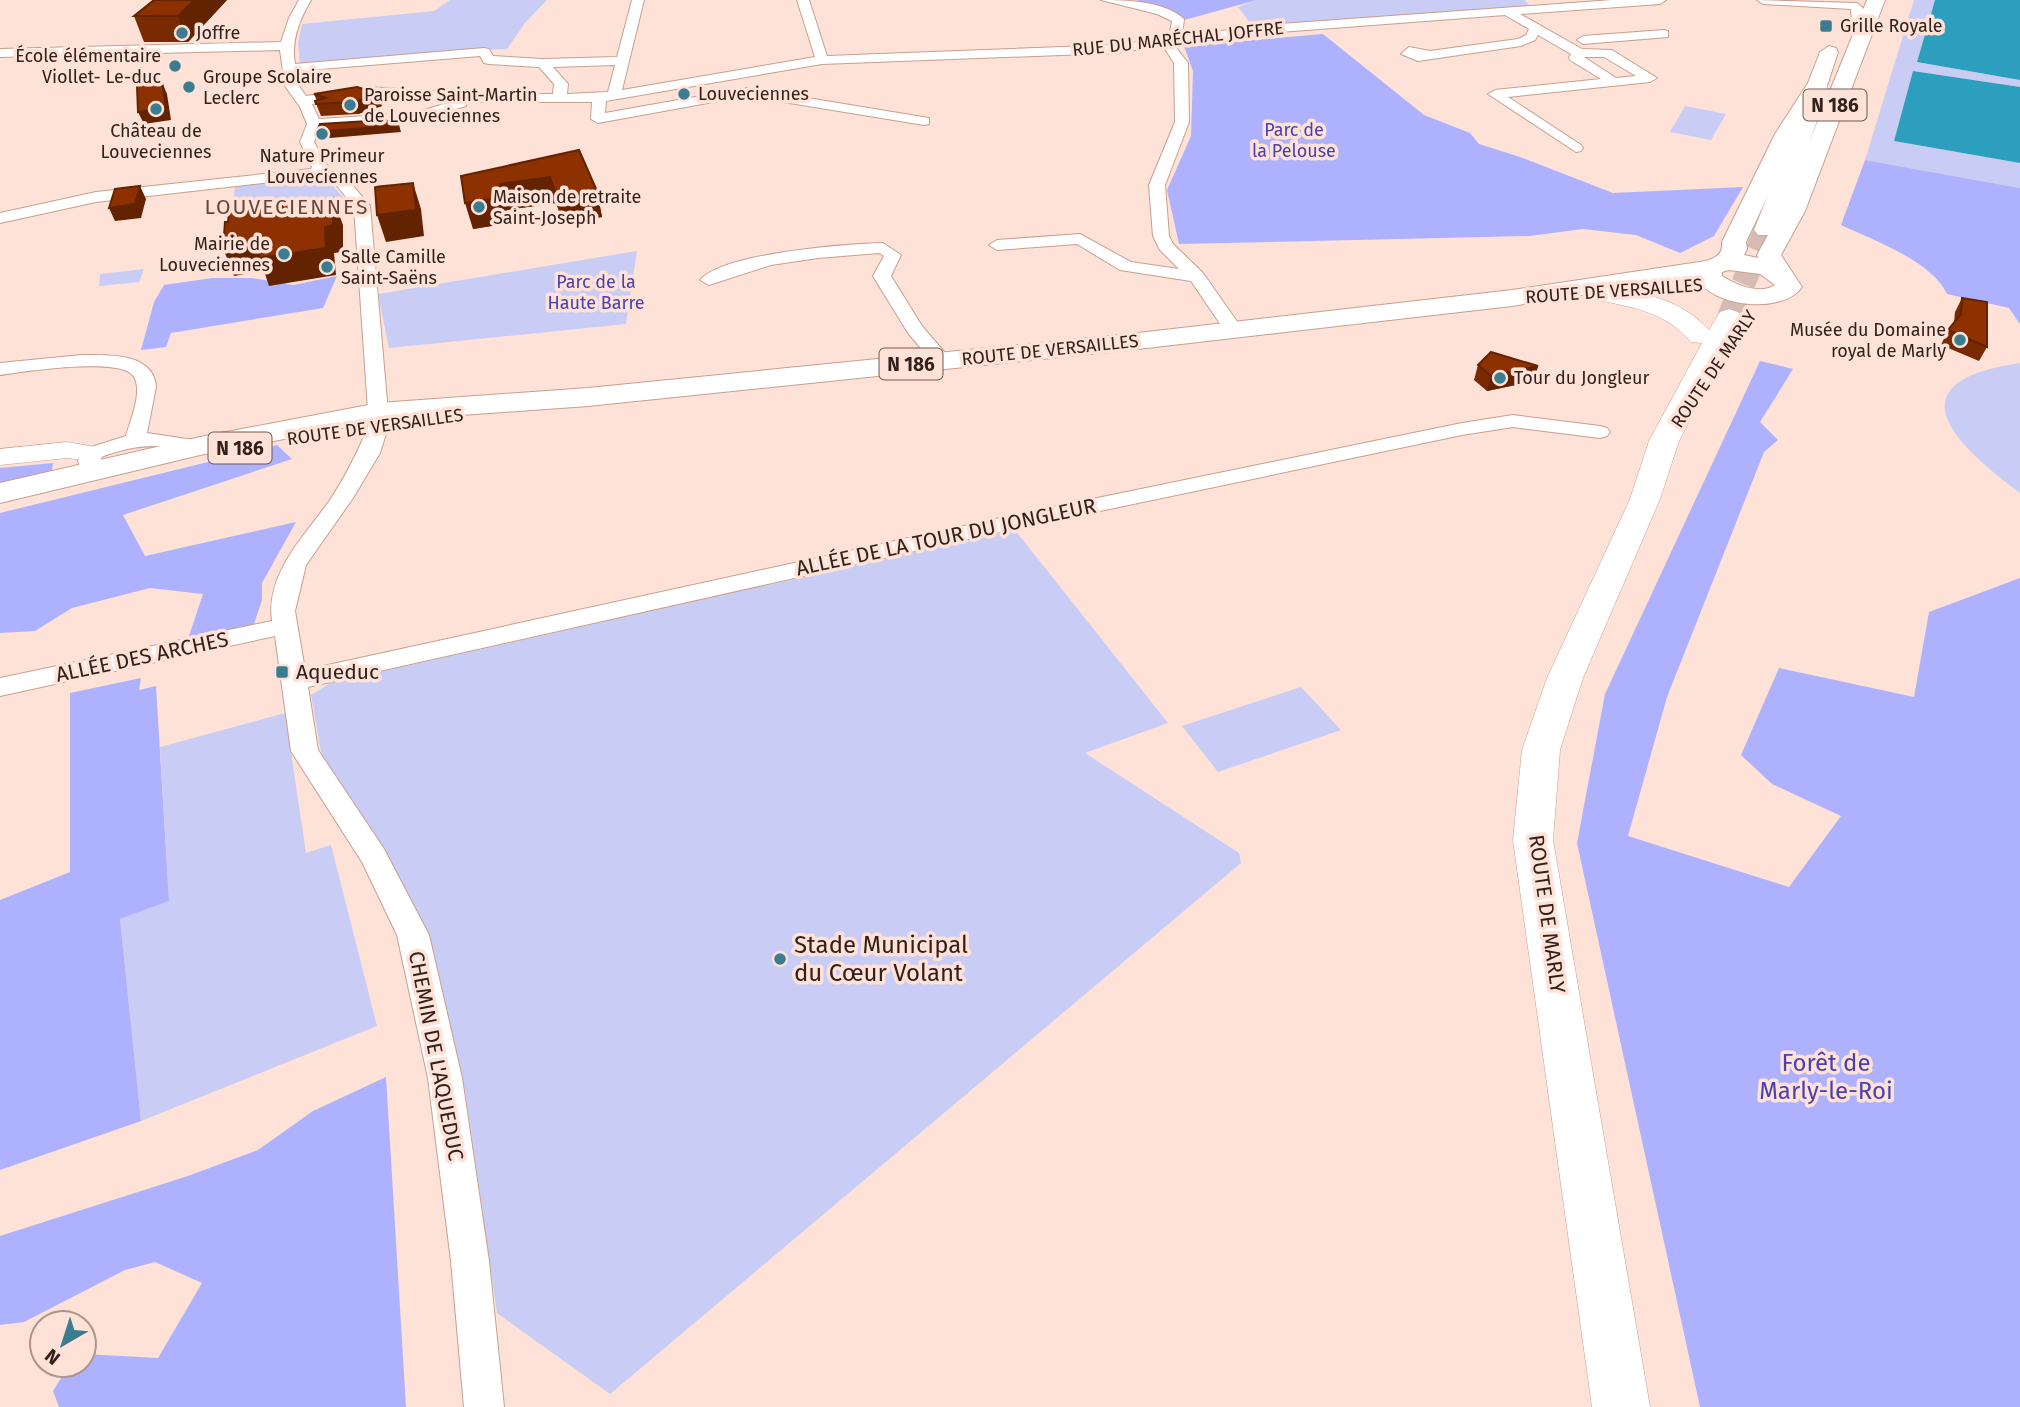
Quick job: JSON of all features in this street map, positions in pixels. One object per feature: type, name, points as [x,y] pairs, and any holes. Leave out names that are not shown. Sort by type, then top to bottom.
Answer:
[{"type":"main road","name":"N 186","points":[[1778,273],[1769,255],[1793,211],[1876,0]]},
{"type":"main road","name":"ROUTE DE VERSAILLES","points":[[1719,276],[1735,249],[1734,242],[1786,134],[1818,83],[1848,3]]},
{"type":"main road","points":[[1766,230],[1803,140],[1819,90],[1818,83]]},
{"type":"main road","name":"ROUTE DE VERSAILLES","points":[[1512,298],[1600,293],[1689,283],[1759,265],[1778,273]]},
{"type":"main road","name":"ROUTE DE VERSAILLES","points":[[0,493],[96,468],[200,446],[379,418],[437,419],[588,397],[1234,330],[1512,298],[1624,282],[1675,271],[1719,276],[1742,294],[1764,296]]},
{"type":"main road","points":[[1764,296],[1786,290],[1788,282],[1778,273]]},
{"type":"main road","name":"ROUTE DE MARLY","points":[[1664,441],[1662,430],[1700,336],[1719,303],[1719,276]]},
{"type":"main road","points":[[1600,293],[1668,309],[1688,319],[1700,336]]},
{"type":"main road","name":"ROUTE DE MARLY","points":[[1664,441],[1764,296]]},
{"type":"main road","name":"ROUTE DE MARLY","points":[[1621,1407],[1533,840],[1541,750],[1565,678],[1645,499],[1664,441],[1729,317]]},
{"type":"main road","name":"ROUTE DE VERSAILLES","points":[[0,501],[96,468],[296,436],[379,418]]},
{"type":"street","points":[[305,0],[295,18],[286,46],[292,86],[304,101],[314,124],[307,142],[320,167],[316,173]]},
{"type":"street","points":[[638,0],[623,61],[598,119],[746,92],[924,121]]},
{"type":"street","points":[[803,0],[822,60]]},
{"type":"street","points":[[1107,0],[1161,11],[1178,19],[1171,43],[1181,63],[1182,122],[1157,185],[1161,236],[1166,246],[1197,277],[1234,330]]},
{"type":"street","name":"RUE DU MARÉCHAL JOFFRE","points":[[304,101],[368,91],[475,98],[606,97],[822,60],[1115,49],[1268,29],[1508,12],[1537,5],[1660,0]]},
{"type":"street","points":[[1763,0],[1848,3],[1857,8],[1858,25],[1864,33]]},
{"type":"street","points":[[1508,12],[1579,52],[1607,53],[1650,78],[1495,94],[1576,148]]},
{"type":"street","points":[[1428,55],[1437,56],[1521,42],[1531,37],[1536,28]]},
{"type":"street","points":[[1560,42],[1664,34]]},
{"type":"street","points":[[0,53],[286,46]]},
{"type":"street","points":[[289,68],[484,52],[489,60],[542,63],[623,61]]},
{"type":"street","points":[[1579,52],[1575,57],[1614,82]]},
{"type":"street","points":[[542,63],[561,84],[559,99]]},
{"type":"street","points":[[314,124],[415,117],[475,98]]},
{"type":"street","points":[[0,218],[96,197],[202,185],[316,173],[341,180],[362,206],[379,418]]},
{"type":"street","points":[[997,245],[1080,239],[1126,266],[1197,277]]},
{"type":"street","points":[[709,280],[724,272],[764,261],[883,248],[893,255],[882,276],[915,329],[942,360]]},
{"type":"street","points":[[0,369],[106,360],[128,362],[141,367],[147,378],[136,438]]},
{"type":"street","name":"CHEMIN DE L'AQUEDUC","points":[[379,418],[362,464],[294,565],[283,611],[305,751],[374,857],[413,935],[445,1078],[470,1261],[484,1407]]},
{"type":"street","name":"ALLÉE DE LA TOUR DU JONGLEUR","points":[[295,681],[1000,525],[1462,429],[1513,421],[1600,432]]},
{"type":"street","points":[[0,457],[67,450],[96,468],[136,438],[158,437],[200,446]]},
{"type":"street","name":"ALLÉE DES ARCHES","points":[[0,687],[285,626]]},
{"type":"green space","points":[[450,0],[547,0],[525,23],[507,49],[453,51],[300,66],[298,43],[302,24],[434,11]]},
{"type":"green space","points":[[1257,0],[1525,0],[1532,9],[1244,31],[1250,23],[1238,7]]},
{"type":"green space","points":[[1257,0],[1184,20],[1165,10],[1131,2]]},
{"type":"green space","points":[[1914,0],[1935,0],[1917,62],[2020,80],[2020,87],[1913,71],[1894,141],[2020,163],[2020,188],[1865,160]]},
{"type":"green space","name":"Parc de la Pelouse","points":[[1323,34],[1424,115],[1470,133],[1479,144],[1613,193],[1743,187],[1714,236],[1680,253],[1636,235],[1583,229],[1530,236],[1179,244],[1167,190],[1191,136],[1193,71],[1184,46]]},
{"type":"green space","points":[[1685,106],[1726,114],[1711,140],[1670,132]]},
{"type":"green space","points":[[1865,160],[2020,188],[2020,324],[2009,308],[1947,294],[1929,271],[1885,245],[1841,225]]},
{"type":"green space","points":[[297,180],[330,183],[347,201],[352,212],[230,235],[235,186]]},
{"type":"green space","name":"Parc de la Haute Barre","points":[[637,251],[626,324],[389,348],[378,294]]},
{"type":"green space","points":[[144,269],[139,282],[99,286],[100,274]]},
{"type":"green space","points":[[337,276],[323,308],[171,333],[166,347],[141,350],[154,302],[164,285],[212,278],[252,278],[293,285]]},
{"type":"green space","name":"Forêt de Marly-le-Roi","points":[[1760,361],[1793,369],[1760,422],[1778,440],[1764,452],[1667,697],[1628,836],[1789,887],[1841,816],[1772,784],[1741,755],[1779,668],[1914,697],[1929,612],[2020,578],[2020,1407],[1700,1407],[1577,843],[1605,694]]},
{"type":"green space","points":[[2020,363],[2020,493],[1974,455],[1957,435],[1946,417],[1945,400],[1956,384],[1980,372]]},
{"type":"green space","points":[[277,445],[292,459],[123,515],[145,556],[296,522],[262,583],[262,600],[254,624],[187,642],[203,594],[150,588],[72,608],[35,631],[0,633],[0,513]]},
{"type":"green space","points":[[53,463],[52,471],[0,483],[0,468]]},
{"type":"green space","name":"Stade Municipal du Cœur Volant","points":[[1015,530],[1168,723],[1085,753],[1239,853],[1241,863],[610,1394],[497,1313],[465,1090],[436,963],[414,907],[345,798],[321,752],[311,695],[330,683]]},
{"type":"green space","points":[[141,678],[139,690],[156,686],[169,901],[120,919],[141,1121],[0,1170],[0,900],[70,872],[70,693]]},
{"type":"green space","points":[[1301,687],[1341,730],[1218,772],[1182,726]]},
{"type":"green space","points":[[285,713],[306,853],[331,845],[377,1026],[141,1121],[120,919],[169,901],[160,747]]},
{"type":"green space","points":[[386,1077],[406,1407],[59,1407],[53,1391],[60,1379],[98,1379],[98,1355],[158,1358],[202,1283],[155,1262],[125,1270],[49,1309],[28,1309],[28,1320],[24,1322],[0,1325],[0,1236],[188,1176],[258,1150],[313,1111]]},
{"type":"shaded area","points":[[1935,0],[2020,0],[2020,80],[1917,62]]},
{"type":"shaded area","points":[[1913,71],[2020,87],[2020,163],[1894,141]]},
{"type":"building","points":[[154,0],[194,0],[178,16],[134,16]]},
{"type":"building","points":[[162,82],[166,108],[138,112],[137,86]]},
{"type":"building","points":[[357,87],[378,94],[354,102],[316,104],[315,101],[326,98],[314,94]]},
{"type":"building","points":[[385,120],[399,125],[316,132],[320,124]]},
{"type":"building","points":[[579,150],[597,191],[557,197],[550,177],[500,184],[503,197],[465,203],[461,176]]},
{"type":"building","points":[[413,183],[416,210],[377,215],[375,187]]},
{"type":"building","points":[[140,186],[135,204],[109,208],[115,189]]},
{"type":"building","points":[[333,198],[333,225],[325,227],[326,248],[259,258],[259,243],[223,248],[225,222],[228,222],[229,213]]},
{"type":"building","points":[[1962,298],[1987,302],[1987,347],[1948,330],[1961,314]]},
{"type":"building","points":[[1491,352],[1538,366],[1491,376],[1478,365]]},
{"type":"tunnel","points":[[1729,317],[1766,230]]},
{"type":"place","name":"Grille Royale","points":[[1826,26]]},
{"type":"place","name":"Joffre","points":[[182,33]]},
{"type":"place","name":"École élémentaire Viollet- Le-duc","points":[[175,66]]},
{"type":"place","name":"Groupe Scolaire Leclerc","points":[[189,87]]},
{"type":"place","name":"Louveciennes","points":[[684,94]]},
{"type":"place","name":"Paroisse Saint-Martin de Louveciennes","points":[[350,105]]},
{"type":"place","name":"Château de Louveciennes","points":[[156,109]]},
{"type":"place","name":"Nature Primeur Louveciennes","points":[[322,134]]},
{"type":"place","name":"Maison de retraite Saint-Joseph","points":[[479,207]]},
{"type":"place","name":"Mairie de Louveciennes","points":[[284,254]]},
{"type":"place","name":"Salle Camille Saint-Saëns","points":[[327,267]]},
{"type":"place","name":"Musée du Domaine royal de Marly","points":[[1960,340]]},
{"type":"place","name":"Tour du Jongleur","points":[[1500,378]]},
{"type":"place","name":"Aqueduc","points":[[282,672]]},
{"type":"place","name":"Stade Municipal du Cœur Volant","points":[[780,959]]},
{"type":"district","name":"LOUVECIENNES","points":[[287,207]]}]
